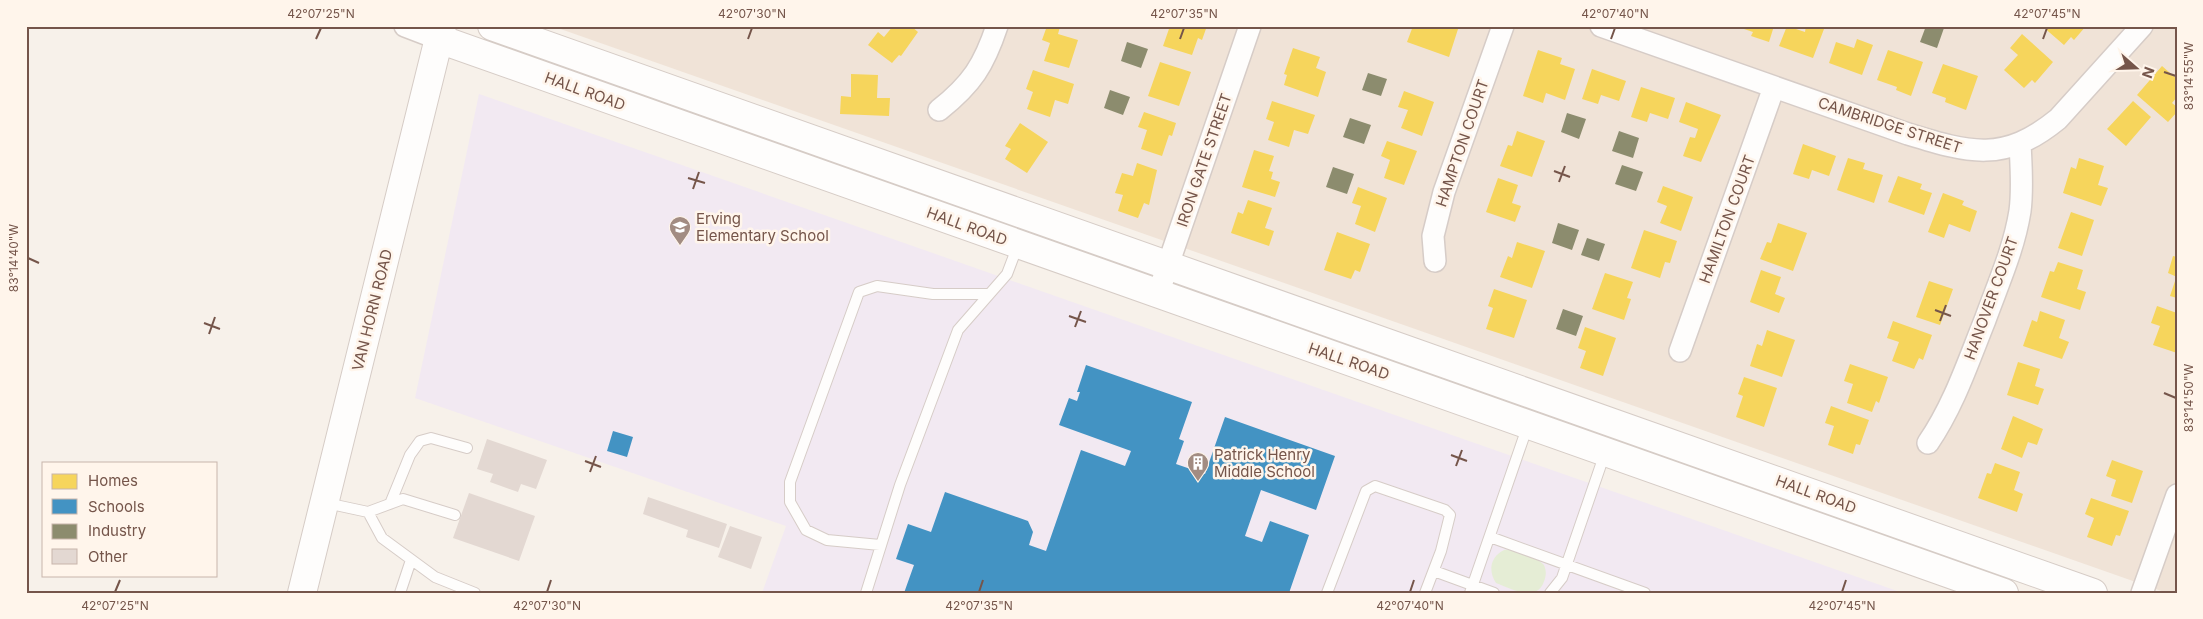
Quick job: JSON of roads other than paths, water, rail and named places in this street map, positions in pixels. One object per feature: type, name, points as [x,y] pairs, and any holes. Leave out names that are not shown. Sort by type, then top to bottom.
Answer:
[{"type":"street","name":"HALL ROAD","points":[[405,26],[440,32],[1018,244],[2004,593]]},
{"type":"street","name":"HALL ROAD","points":[[492,26],[2093,593]]},
{"type":"street","points":[[939,110],[974,78],[989,51],[998,26]]},
{"type":"street","name":"IRON GATE STREET","points":[[1158,294],[1250,26]]},
{"type":"street","name":"HAMPTON COURT","points":[[1435,261],[1433,236],[1444,192],[1503,26]]},
{"type":"street","name":"CAMBRIDGE STREET","points":[[1601,26],[1955,149],[1990,151],[2020,143],[2042,132],[2058,119],[2142,26]]},
{"type":"street","name":"VAN HORN ROAD","points":[[302,593],[440,32]]},
{"type":"street","name":"HAMILTON COURT","points":[[1680,351],[1774,87]]},
{"type":"street","name":"HANOVER COURT","points":[[1928,443],[1944,419],[1956,394],[2008,258],[2020,210],[2020,143]]},
{"type":"street","points":[[1018,244],[1028,216]]},
{"type":"street","points":[[1528,424],[1538,396]]},
{"type":"street","points":[[2142,593],[2177,495]]},
{"type":"lane","points":[[866,593],[900,485],[958,330],[1007,274],[1018,244]]},
{"type":"lane","points":[[880,545],[827,540],[820,537],[806,530],[790,502],[790,482],[858,292],[877,286],[933,294],[988,294]]},
{"type":"lane","points":[[1471,589],[1528,424]]},
{"type":"lane","points":[[390,504],[410,455],[420,441],[431,438],[467,448]]},
{"type":"lane","points":[[1550,593],[1562,578],[1606,452]]},
{"type":"lane","points":[[1327,593],[1366,491],[1376,486],[1445,510],[1450,515],[1434,571],[1425,593]]},
{"type":"lane","points":[[325,502],[368,512],[403,499],[418,502],[455,516]]},
{"type":"lane","points":[[368,512],[382,538],[411,560],[435,577],[475,593]]},
{"type":"lane","points":[[1490,537],[1645,593]]},
{"type":"lane","points":[[400,593],[411,560]]},
{"type":"lane","points":[[1434,571],[1471,589],[1494,593]]},
{"type":"place","name":"Erving Elementary School","points":[[680,246]]},
{"type":"place","name":"Patrick Henry Middle School","points":[[1198,482]]}]
